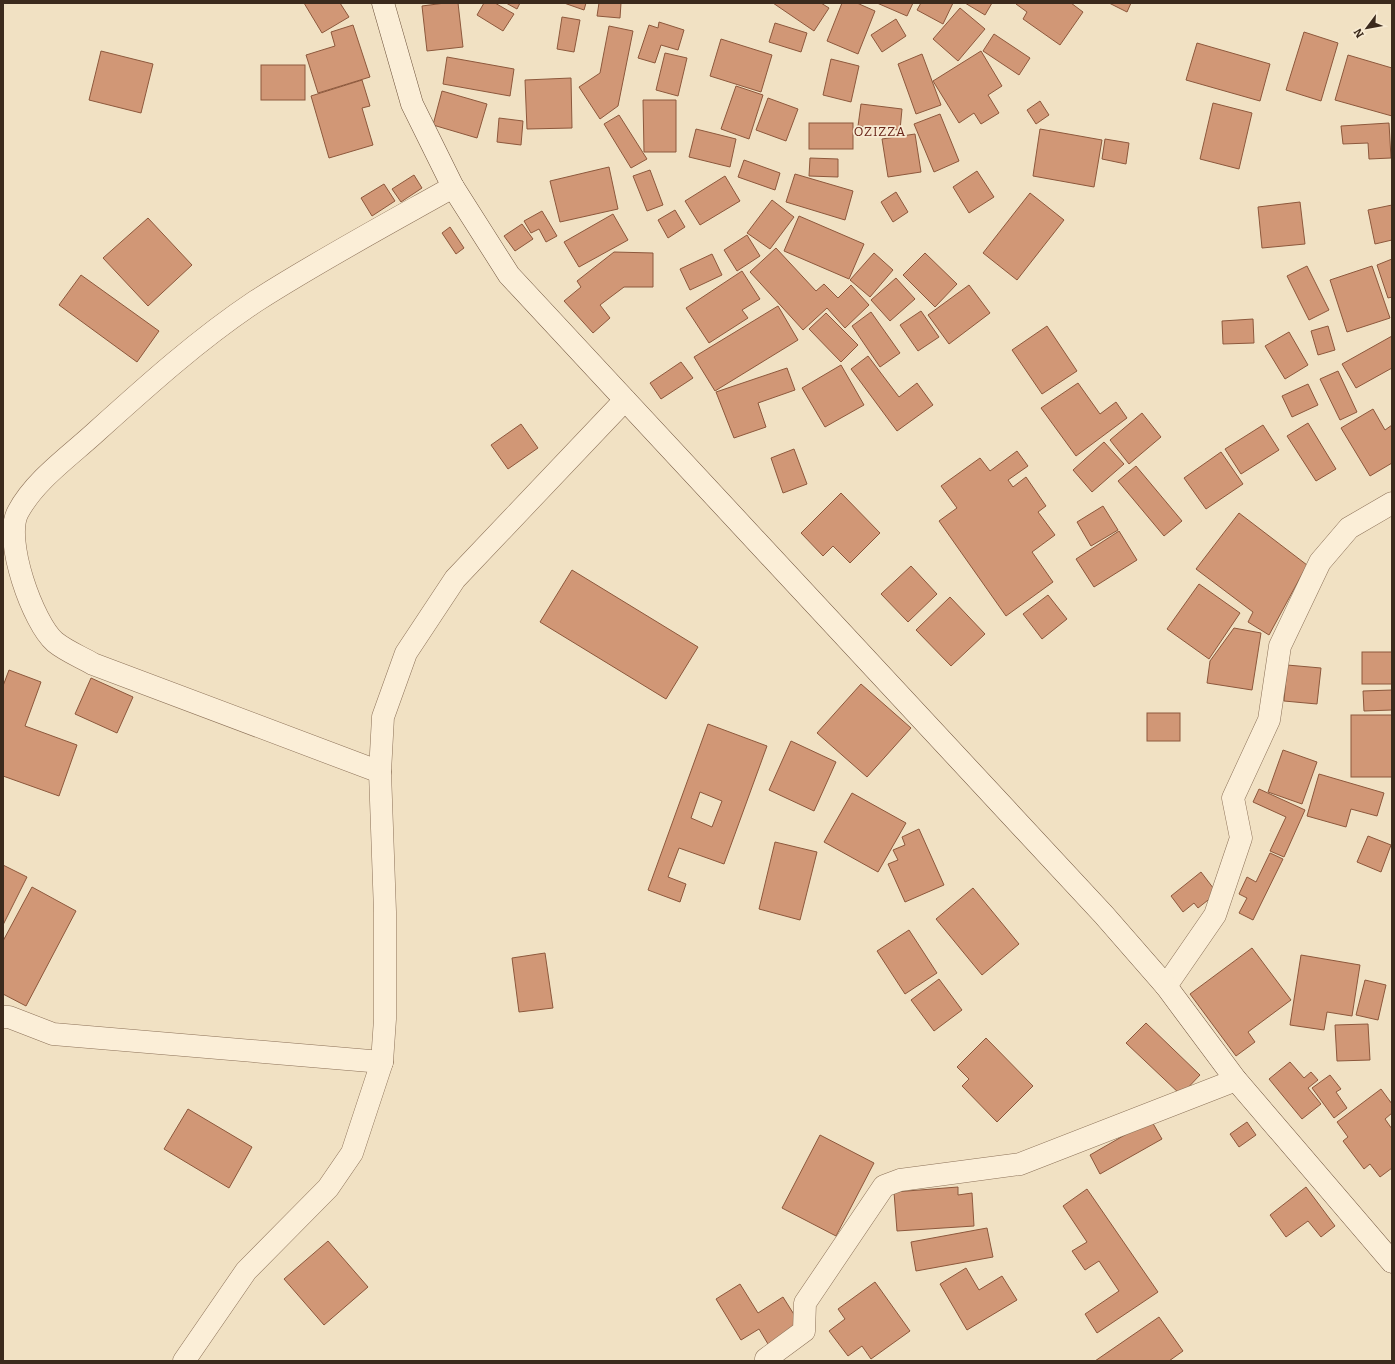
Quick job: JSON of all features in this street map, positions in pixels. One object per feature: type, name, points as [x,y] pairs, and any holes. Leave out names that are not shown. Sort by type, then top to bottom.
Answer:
[{"type":"street","points":[[383,3],[412,104],[453,187],[509,275],[1104,915],[1166,986],[1236,1080],[1392,1262]]},
{"type":"street","points":[[380,772],[93,664],[54,641],[37,617],[20,574],[10,515],[37,486],[173,363],[256,302],[333,255],[453,187]]},
{"type":"street","points":[[184,1361],[246,1271],[328,1188],[352,1153],[382,1062],[385,1020],[385,912],[380,772],[383,717],[406,653],[450,585],[625,400]]},
{"type":"street","points":[[1166,986],[1214,915],[1241,838],[1233,798],[1269,720],[1280,646],[1320,562],[1349,528],[1392,503]]},
{"type":"street","points":[[3,1017],[9,1017],[53,1034],[68,1036],[382,1062]]},
{"type":"street","points":[[766,1360],[804,1331],[805,1302],[884,1186],[900,1180],[1020,1164],[1236,1080]]},
{"type":"building","points":[[304,3],[340,3],[349,17],[322,33]]},
{"type":"building","points":[[458,3],[463,47],[427,51],[422,6]]},
{"type":"building","points":[[484,3],[495,3],[514,14],[503,31],[477,15]]},
{"type":"building","points":[[506,3],[520,3],[517,9]]},
{"type":"building","points":[[564,3],[586,3],[584,10]]},
{"type":"building","points":[[599,3],[621,3],[620,18],[597,16]]},
{"type":"building","points":[[773,3],[821,3],[829,8],[814,31]]},
{"type":"building","points":[[842,3],[857,3],[875,11],[858,54],[827,41]]},
{"type":"building","points":[[877,3],[913,3],[907,16]]},
{"type":"building","points":[[921,3],[953,3],[943,24],[917,10]]},
{"type":"building","points":[[965,3],[992,3],[985,15]]},
{"type":"building","points":[[1071,3],[1083,12],[1060,45],[1023,19],[1027,12],[1016,4]]},
{"type":"building","points":[[1109,3],[1131,3],[1127,12]]},
{"type":"building","points":[[960,8],[985,29],[958,61],[933,39]]},
{"type":"building","points":[[562,17],[580,20],[574,52],[557,49]]},
{"type":"building","points":[[896,19],[906,36],[882,52],[871,35]]},
{"type":"building","points":[[659,22],[684,30],[678,50],[661,45],[655,63],[638,58],[649,25],[658,28]]},
{"type":"building","points":[[775,23],[807,33],[801,52],[769,42]]},
{"type":"building","points":[[353,25],[370,77],[318,93],[306,55],[335,46],[331,32]]},
{"type":"building","points":[[609,26],[633,31],[618,106],[600,119],[579,87],[600,73]]},
{"type":"building","points":[[1304,32],[1338,43],[1321,101],[1286,90]]},
{"type":"building","points":[[994,34],[1030,58],[1019,75],[983,51]]},
{"type":"building","points":[[721,39],[772,55],[761,92],[710,76]]},
{"type":"building","points":[[1197,43],[1270,64],[1260,101],[1186,80]]},
{"type":"building","points":[[101,51],[153,64],[141,113],[89,100]]},
{"type":"building","points":[[981,51],[1002,86],[988,95],[999,113],[981,124],[974,113],[959,123],[933,81]]},
{"type":"building","points":[[665,53],[687,58],[678,96],[656,90]]},
{"type":"building","points":[[922,54],[941,105],[916,114],[898,64]]},
{"type":"building","points":[[1348,55],[1392,68],[1392,116],[1335,100]]},
{"type":"building","points":[[447,57],[514,69],[510,96],[443,84]]},
{"type":"building","points":[[831,59],[859,66],[851,102],[823,95]]},
{"type":"building","points":[[261,65],[305,65],[305,100],[261,100]]},
{"type":"building","points":[[571,78],[572,128],[527,129],[525,80]]},
{"type":"building","points":[[362,80],[370,106],[362,108],[373,145],[329,158],[311,96]]},
{"type":"building","points":[[736,86],[763,95],[749,139],[721,129]]},
{"type":"building","points":[[442,91],[487,104],[477,138],[433,125]]},
{"type":"building","points":[[768,98],[798,109],[786,141],[756,130]]},
{"type":"building","points":[[643,100],[676,100],[676,152],[644,152]]},
{"type":"building","points":[[1040,101],[1049,115],[1036,124],[1027,110]]},
{"type":"building","points":[[1213,103],[1252,113],[1239,169],[1200,159]]},
{"type":"building","points":[[861,104],[902,109],[900,130],[858,126]]},
{"type":"building","points":[[940,114],[959,161],[934,172],[914,124]]},
{"type":"building","points":[[619,115],[647,159],[631,168],[604,124]]},
{"type":"building","points":[[499,118],[523,121],[521,145],[497,142]]},
{"type":"building","points":[[809,123],[853,123],[853,149],[809,149]]},
{"type":"building","points":[[1389,123],[1391,158],[1369,159],[1368,143],[1343,144],[1341,126]]},
{"type":"building","points":[[696,129],[736,139],[730,167],[689,157]]},
{"type":"building","points":[[1040,129],[1102,140],[1094,187],[1033,176]]},
{"type":"building","points":[[915,134],[921,172],[888,177],[882,139]]},
{"type":"building","points":[[1105,139],[1129,143],[1126,164],[1102,159]]},
{"type":"building","points":[[810,158],[838,159],[838,177],[809,176]]},
{"type":"building","points":[[744,160],[780,173],[775,190],[738,177]]},
{"type":"building","points":[[609,167],[618,209],[560,222],[550,181]]},
{"type":"building","points":[[650,170],[663,205],[647,211],[633,176]]},
{"type":"building","points":[[977,171],[994,197],[969,213],[953,187]]},
{"type":"building","points":[[795,174],[853,191],[845,220],[786,202]]},
{"type":"building","points":[[414,175],[422,188],[401,202],[392,189]]},
{"type":"building","points":[[725,176],[740,201],[700,225],[685,201]]},
{"type":"building","points":[[384,184],[395,201],[372,216],[361,198]]},
{"type":"building","points":[[896,192],[908,212],[893,222],[881,202]]},
{"type":"building","points":[[1030,193],[1064,220],[1017,280],[983,253]]},
{"type":"building","points":[[772,200],[794,217],[770,249],[747,233]]},
{"type":"building","points":[[1300,202],[1305,244],[1262,248],[1258,207]]},
{"type":"building","points":[[1392,205],[1392,240],[1375,244],[1368,210]]},
{"type":"building","points":[[675,210],[685,227],[668,238],[658,220]]},
{"type":"building","points":[[542,211],[557,236],[546,242],[539,229],[531,233],[524,221]]},
{"type":"building","points":[[613,214],[628,240],[579,267],[564,242]]},
{"type":"building","points":[[799,216],[864,244],[849,279],[784,251]]},
{"type":"building","points":[[148,218],[192,265],[148,306],[103,258]]},
{"type":"building","points":[[522,224],[533,239],[515,251],[504,236]]},
{"type":"building","points":[[450,227],[464,248],[456,254],[442,233]]},
{"type":"building","points":[[747,235],[760,256],[737,271],[724,250]]},
{"type":"building","points":[[776,248],[816,291],[824,284],[838,298],[851,285],[869,305],[845,328],[827,308],[803,330],[750,272]]},
{"type":"building","points":[[614,252],[653,253],[653,287],[624,287],[600,305],[610,318],[593,333],[564,301],[581,287],[577,281]]},
{"type":"building","points":[[874,253],[893,270],[870,297],[850,280]]},
{"type":"building","points":[[925,253],[957,284],[935,307],[903,275]]},
{"type":"building","points":[[712,254],[722,275],[690,290],[680,269]]},
{"type":"building","points":[[1392,259],[1392,297],[1388,298],[1377,265]]},
{"type":"building","points":[[1307,266],[1329,310],[1309,320],[1287,276]]},
{"type":"building","points":[[1372,266],[1390,318],[1347,332],[1330,280]]},
{"type":"building","points":[[742,271],[760,299],[742,310],[748,318],[709,343],[686,308]]},
{"type":"building","points":[[81,275],[159,331],[137,362],[59,305]]},
{"type":"building","points":[[896,278],[915,299],[890,321],[871,300]]},
{"type":"building","points":[[969,285],[990,313],[949,344],[928,315]]},
{"type":"building","points":[[778,306],[798,340],[715,391],[694,357]]},
{"type":"building","points":[[921,311],[939,337],[918,351],[900,325]]},
{"type":"building","points":[[871,312],[900,353],[880,367],[852,326]]},
{"type":"building","points":[[826,313],[858,345],[841,362],[809,329]]},
{"type":"building","points":[[1253,319],[1254,343],[1223,344],[1222,321]]},
{"type":"building","points":[[1047,326],[1077,371],[1042,394],[1012,350]]},
{"type":"building","points":[[1328,326],[1335,350],[1318,355],[1311,331]]},
{"type":"building","points":[[1289,332],[1308,365],[1285,379],[1265,346]]},
{"type":"building","points":[[1392,336],[1392,368],[1356,388],[1342,364]]},
{"type":"building","points":[[868,356],[899,397],[917,383],[933,405],[897,431],[851,369]]},
{"type":"building","points":[[681,362],[693,378],[661,399],[650,383]]},
{"type":"building","points":[[841,365],[864,405],[825,427],[802,388]]},
{"type":"building","points":[[787,368],[795,390],[758,403],[766,427],[734,438],[716,392]]},
{"type":"building","points":[[1338,371],[1357,412],[1340,420],[1320,379]]},
{"type":"building","points":[[1078,383],[1100,414],[1116,402],[1127,418],[1076,456],[1041,408]]},
{"type":"building","points":[[1308,384],[1318,405],[1292,417],[1282,396]]},
{"type":"building","points":[[1373,409],[1385,430],[1392,425],[1392,463],[1370,476],[1341,428]]},
{"type":"building","points":[[1142,413],[1161,437],[1129,464],[1110,440]]},
{"type":"building","points":[[1308,423],[1336,469],[1316,481],[1287,436]]},
{"type":"building","points":[[521,424],[538,448],[508,469],[491,445]]},
{"type":"building","points":[[1263,425],[1279,450],[1241,474],[1225,449]]},
{"type":"building","points":[[1104,442],[1124,464],[1092,492],[1073,470]]},
{"type":"building","points":[[794,449],[807,484],[783,493],[771,458]]},
{"type":"building","points":[[1017,451],[1028,466],[1008,480],[1013,487],[1026,477],[1046,506],[1038,512],[1055,535],[1032,552],[1053,582],[1006,616],[939,521],[957,508],[941,486],[980,458],[990,471]]},
{"type":"building","points":[[1221,452],[1243,484],[1206,509],[1184,478]]},
{"type":"building","points":[[1136,466],[1182,521],[1164,536],[1118,481]]},
{"type":"building","points":[[841,493],[880,533],[850,563],[833,546],[823,556],[801,533]]},
{"type":"building","points":[[1103,506],[1118,530],[1091,546],[1077,522]]},
{"type":"building","points":[[1239,513],[1307,565],[1269,635],[1248,622],[1253,612],[1196,569]]},
{"type":"building","points":[[1119,531],[1137,560],[1094,587],[1076,559]]},
{"type":"building","points":[[911,566],[937,594],[908,622],[881,594]]},
{"type":"building","points":[[572,570],[698,647],[666,699],[540,622]]},
{"type":"building","points":[[1199,584],[1240,613],[1209,659],[1167,629]]},
{"type":"building","points":[[1048,595],[1067,619],[1042,639],[1023,614]]},
{"type":"building","points":[[950,597],[985,634],[951,666],[916,630]]},
{"type":"building","points":[[1234,628],[1261,633],[1252,690],[1207,683],[1210,661]]},
{"type":"building","points":[[1362,652],[1392,652],[1392,684],[1362,684]]},
{"type":"building","points":[[1287,665],[1321,668],[1317,704],[1284,701]]},
{"type":"building","points":[[9,670],[41,682],[25,726],[77,745],[59,796],[3,776],[3,686]]},
{"type":"building","points":[[91,678],[133,697],[117,733],[75,714]]},
{"type":"building","points":[[861,684],[911,728],[867,777],[817,733]]},
{"type":"building","points":[[1392,690],[1392,710],[1364,711],[1363,691]]},
{"type":"building","points":[[1147,713],[1180,713],[1180,741],[1147,741]]},
{"type":"building","points":[[1351,715],[1392,715],[1392,777],[1351,777]]},
{"type":"building","points":[[708,724],[767,746],[724,864],[679,848],[668,877],[686,884],[680,902],[648,890]],"holes":[[[700,792],[722,801],[712,827],[691,818]]]},
{"type":"building","points":[[791,741],[836,762],[814,811],[769,790]]},
{"type":"building","points":[[1283,750],[1317,762],[1302,804],[1268,792]]},
{"type":"building","points":[[1319,774],[1384,793],[1377,816],[1351,809],[1346,827],[1307,816]]},
{"type":"building","points":[[1259,789],[1305,810],[1284,857],[1270,851],[1286,817],[1253,802]]},
{"type":"building","points":[[852,793],[906,823],[878,872],[824,842]]},
{"type":"building","points":[[919,829],[944,885],[905,902],[888,864],[898,860],[893,850],[905,845],[902,837]]},
{"type":"building","points":[[1368,836],[1391,845],[1381,872],[1357,862]]},
{"type":"building","points":[[775,842],[817,852],[800,920],[759,909]]},
{"type":"building","points":[[1270,853],[1283,859],[1253,920],[1239,913],[1247,898],[1239,894],[1247,877],[1256,882]]},
{"type":"building","points":[[3,865],[27,877],[3,925]]},
{"type":"building","points":[[1201,872],[1217,893],[1198,908],[1194,903],[1183,912],[1171,896]]},
{"type":"building","points":[[32,887],[76,911],[26,1006],[3,994],[3,941]]},
{"type":"building","points":[[973,888],[1019,944],[982,975],[936,919]]},
{"type":"building","points":[[909,930],[937,973],[905,994],[877,951]]},
{"type":"building","points":[[1252,948],[1291,1000],[1248,1032],[1255,1042],[1236,1056],[1190,994]]},
{"type":"building","points":[[545,953],[553,1008],[519,1012],[512,958]]},
{"type":"building","points":[[1301,955],[1360,965],[1352,1016],[1327,1012],[1324,1030],[1290,1025]]},
{"type":"building","points":[[939,979],[962,1010],[934,1031],[911,1000]]},
{"type":"building","points":[[1365,980],[1386,985],[1378,1020],[1356,1015]]},
{"type":"building","points":[[1146,1023],[1200,1075],[1181,1095],[1126,1043]]},
{"type":"building","points":[[1368,1024],[1370,1060],[1337,1061],[1335,1025]]},
{"type":"building","points":[[986,1038],[1033,1086],[997,1122],[962,1086],[969,1079],[957,1067]]},
{"type":"building","points":[[1290,1062],[1304,1078],[1311,1072],[1318,1080],[1308,1088],[1321,1104],[1302,1119],[1269,1079]]},
{"type":"building","points":[[1330,1075],[1341,1089],[1336,1092],[1347,1108],[1334,1118],[1312,1088]]},
{"type":"building","points":[[1381,1089],[1392,1104],[1392,1113],[1385,1119],[1392,1129],[1392,1168],[1380,1177],[1370,1164],[1364,1169],[1343,1141],[1348,1137],[1337,1122]]},
{"type":"building","points":[[188,1109],[252,1147],[229,1188],[164,1149]]},
{"type":"building","points":[[1151,1120],[1162,1139],[1100,1174],[1090,1155]]},
{"type":"building","points":[[1247,1122],[1256,1135],[1239,1147],[1230,1134]]},
{"type":"building","points":[[820,1135],[874,1163],[836,1236],[782,1208]]},
{"type":"building","points":[[958,1187],[958,1195],[972,1193],[974,1226],[897,1231],[894,1192]]},
{"type":"building","points":[[1306,1187],[1335,1226],[1321,1237],[1308,1221],[1286,1237],[1270,1215]]},
{"type":"building","points":[[1087,1189],[1158,1292],[1097,1333],[1085,1314],[1119,1291],[1099,1261],[1085,1270],[1072,1251],[1087,1242],[1063,1206]]},
{"type":"building","points":[[987,1228],[993,1257],[916,1271],[911,1242]]},
{"type":"building","points":[[328,1241],[368,1287],[324,1325],[284,1279]]},
{"type":"building","points":[[966,1268],[979,1290],[1002,1276],[1017,1300],[967,1330],[940,1284]]},
{"type":"building","points":[[875,1282],[910,1331],[871,1359],[862,1346],[848,1356],[829,1331],[845,1319],[838,1309]]},
{"type":"building","points":[[740,1284],[758,1313],[783,1297],[800,1324],[768,1344],[759,1329],[741,1340],[716,1299]]},
{"type":"building","points":[[1159,1317],[1183,1351],[1169,1361],[1095,1361]]},
{"type":"district","name":"OZIZZA","points":[[880,131]]}]
